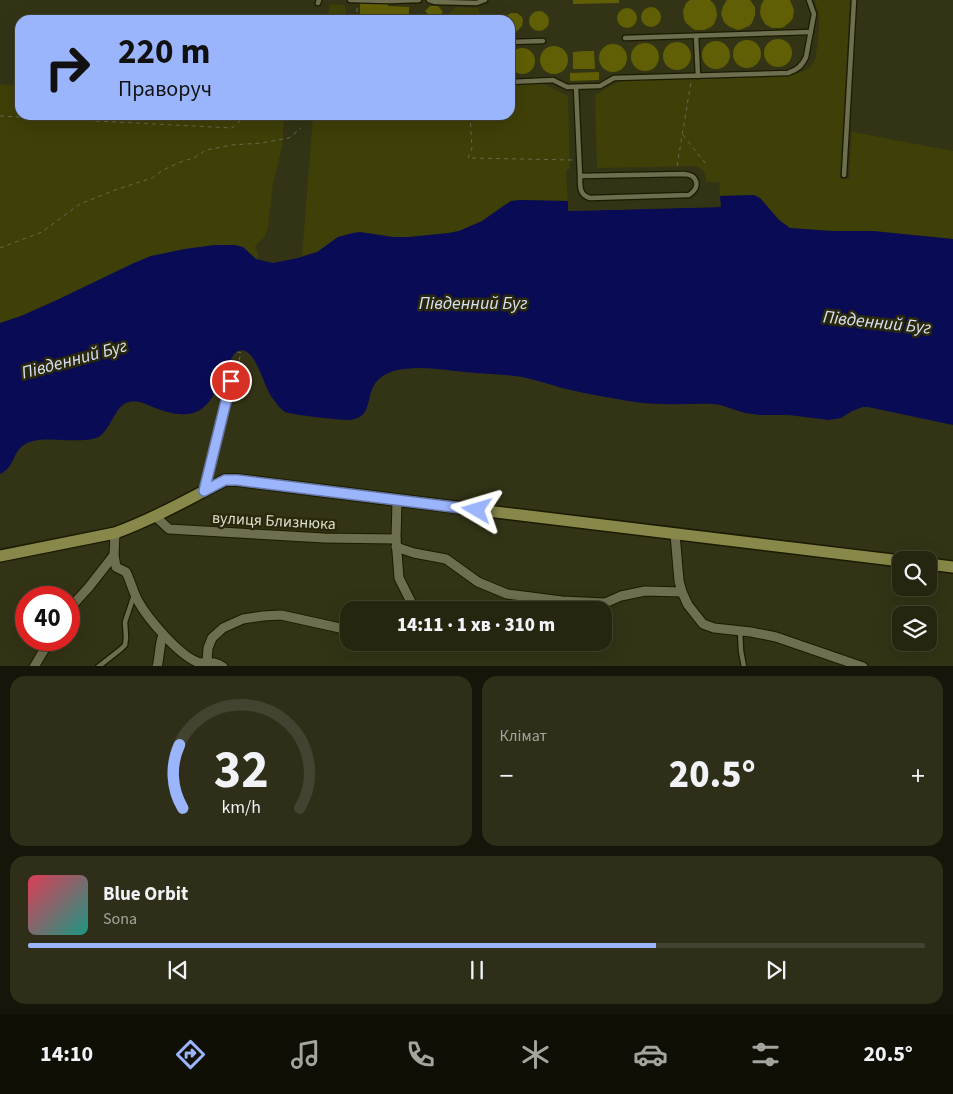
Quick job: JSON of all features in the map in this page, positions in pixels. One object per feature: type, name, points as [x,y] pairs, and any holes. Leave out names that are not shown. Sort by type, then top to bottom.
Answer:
[{"type":"street","points":[[0,556],[115,533],[155,516],[225,480],[237,480],[892,560]]},
{"type":"street","points":[[397,500],[396,543],[399,578],[410,601]]},
{"type":"street","name":"вулиця Близнюка","points":[[155,516],[169,529],[396,543],[414,553],[446,559],[478,582],[507,594],[562,601],[605,603],[621,596],[645,591],[682,592]]},
{"type":"street","points":[[115,533],[114,555],[116,567],[126,572],[139,603],[163,635],[186,655],[202,664],[218,663],[223,666]]},
{"type":"street","points":[[675,534],[679,581],[682,592],[688,605],[703,624],[714,628],[776,637],[863,666]]},
{"type":"street","points":[[80,596],[114,555]]},
{"type":"street","points":[[937,565],[953,567]]},
{"type":"street","points":[[202,664],[212,638],[223,628],[243,620],[281,615],[340,628]]},
{"type":"street","points":[[157,666],[163,635]]},
{"type":"street","points":[[34,666],[43,651]]},
{"type":"lane","points":[[350,0],[418,0]]},
{"type":"lane","points":[[429,0],[435,2],[482,1]]},
{"type":"lane","points":[[844,175],[854,0]]},
{"type":"lane","points":[[515,82],[553,80],[567,88],[600,86],[614,78],[788,73],[799,68],[803,63],[814,14],[810,1]]},
{"type":"lane","points":[[625,38],[811,32]]},
{"type":"lane","points":[[695,76],[696,36]]},
{"type":"lane","points":[[515,42],[543,41]]},
{"type":"lane","points":[[576,87],[580,176],[584,195],[590,198],[685,195],[696,188],[696,180],[688,174],[580,176]]},
{"type":"lane","points":[[204,491],[231,381]]},
{"type":"lane","points":[[98,666],[125,645],[126,622],[134,594]]},
{"type":"lane","points":[[740,631],[744,666]]},
{"type":"path","points":[[357,1],[357,15]]},
{"type":"path","points":[[675,174],[695,76]]},
{"type":"path","points":[[0,116],[15,117]]},
{"type":"path","points":[[77,120],[232,128],[241,120]]},
{"type":"path","points":[[470,120],[472,148],[468,158],[579,160]]},
{"type":"path","points":[[0,248],[42,232],[80,204],[152,178],[163,170],[194,158],[206,150],[289,138],[302,128]]},
{"type":"path","points":[[682,134],[706,164]]},
{"type":"path","points":[[237,352],[245,353]]},
{"type":"path","points":[[231,381],[238,366],[241,352]]},
{"type":"shaded area","points":[[814,0],[850,0],[840,179],[849,179],[852,132],[953,151],[953,239],[873,231],[821,231],[790,228],[779,220],[760,198],[754,195],[720,196],[719,182],[706,182],[704,172],[696,166],[597,168],[595,95],[621,80],[794,74],[805,70],[814,62],[817,47],[819,15]]},
{"type":"shaded area","points":[[330,4],[345,5],[346,14],[355,15],[328,15]]},
{"type":"shaded area","points":[[456,7],[478,8],[480,15],[447,15]]},
{"type":"shaded area","points":[[542,83],[568,96],[570,169],[566,170],[568,201],[520,200],[505,204],[469,228],[449,233],[393,237],[360,232],[353,233],[338,237],[318,252],[302,256],[313,120],[515,120],[515,84]]},
{"type":"shaded area","points":[[0,84],[15,86],[15,120],[284,120],[282,147],[273,184],[268,227],[264,238],[256,245],[258,257],[256,259],[247,251],[215,245],[151,256],[21,316],[0,323]]},
{"type":"water","name":"Південний Буг","points":[[754,195],[760,198],[779,220],[790,228],[873,231],[953,239],[953,425],[868,407],[852,411],[841,418],[829,420],[789,415],[745,413],[713,404],[644,403],[574,391],[522,377],[420,368],[395,371],[382,376],[373,387],[364,413],[356,419],[297,415],[284,411],[279,406],[270,394],[251,355],[246,351],[240,350],[234,354],[215,392],[201,410],[190,414],[176,414],[132,401],[120,407],[100,436],[87,440],[49,439],[33,441],[17,452],[10,466],[0,474],[0,323],[21,316],[151,256],[215,245],[235,245],[243,247],[256,259],[273,263],[317,252],[338,237],[353,233],[409,237],[459,231],[482,221],[511,201],[568,201],[568,211],[720,207],[720,196]]},
{"type":"pier","points":[[718,196],[720,196],[721,207],[568,211],[568,201],[570,200],[570,208],[718,204]]},
{"type":"building","points":[[360,0],[388,0],[388,6],[409,7],[409,15],[360,15]]},
{"type":"building","points":[[573,0],[619,0],[619,3],[573,4]]},
{"type":"building","points":[[690,0],[710,0],[714,4],[717,16],[711,27],[704,30],[695,30],[686,23],[683,11],[686,3]]},
{"type":"building","points":[[727,0],[750,0],[755,7],[755,15],[749,26],[738,30],[724,22],[721,14]]},
{"type":"building","points":[[764,0],[790,0],[794,10],[791,21],[780,28],[772,28],[765,24],[760,13]]},
{"type":"building","points":[[430,6],[438,6],[443,12],[440,15],[429,15],[425,11]]},
{"type":"building","points":[[651,7],[658,10],[661,17],[658,24],[651,27],[644,24],[641,17],[644,10]]},
{"type":"building","points":[[627,8],[634,11],[637,18],[634,25],[627,28],[620,25],[617,18],[620,11]]},
{"type":"building","points":[[539,11],[546,14],[549,21],[546,28],[539,31],[532,28],[529,21],[532,14]]},
{"type":"building","points":[[517,13],[522,17],[522,26],[516,32],[515,15],[508,15]]},
{"type":"building","points":[[778,39],[788,43],[792,53],[788,63],[778,67],[768,63],[764,53],[768,43]]},
{"type":"building","points":[[747,40],[757,44],[761,54],[757,64],[747,68],[737,64],[733,54],[737,44]]},
{"type":"building","points":[[716,41],[726,45],[730,55],[726,65],[716,69],[706,65],[702,55],[706,45]]},
{"type":"building","points":[[677,42],[687,46],[691,56],[687,66],[677,70],[667,66],[663,56],[667,46]]},
{"type":"building","points":[[645,43],[655,47],[659,57],[655,67],[645,71],[635,67],[631,57],[635,47]]},
{"type":"building","points":[[613,44],[623,48],[627,58],[623,68],[613,72],[603,68],[599,58],[603,48]]},
{"type":"building","points":[[554,46],[564,50],[568,60],[564,70],[554,74],[544,70],[540,60],[544,50]]},
{"type":"building","points":[[522,48],[527,49],[534,56],[534,66],[531,70],[522,74],[515,72],[515,50]]},
{"type":"building","points":[[594,51],[595,69],[573,69],[573,52]]},
{"type":"building","points":[[599,72],[599,80],[570,81],[570,73]]},
{"type":"route","points":[[231,381],[204,491],[225,480],[237,480],[477,510]]}]
